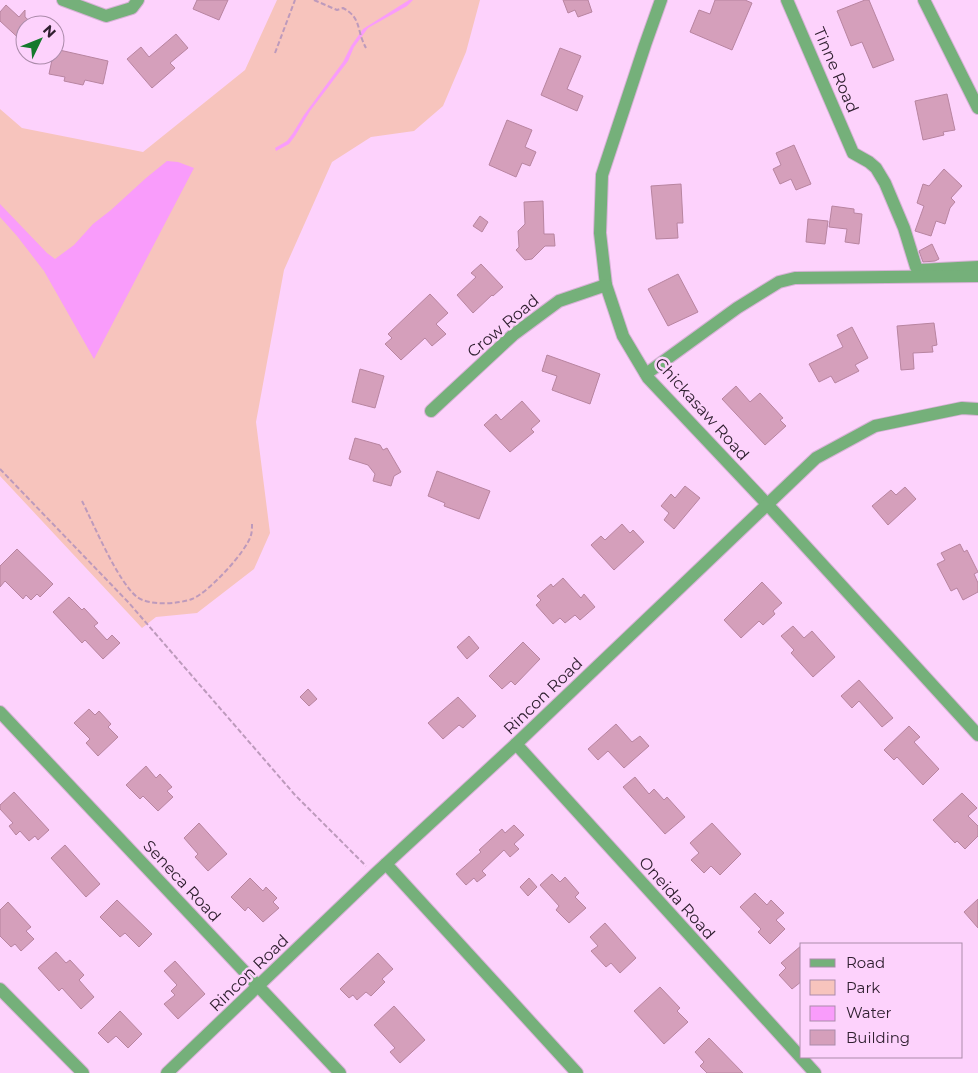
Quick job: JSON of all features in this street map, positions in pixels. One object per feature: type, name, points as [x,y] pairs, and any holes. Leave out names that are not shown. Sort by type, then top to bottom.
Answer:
[{"type":"street","points":[[63,0],[106,16],[132,8],[138,0]]},
{"type":"street","name":"Chickasaw Road","points":[[661,0],[602,175],[600,233],[606,285],[623,336],[648,378],[767,504],[978,735]]},
{"type":"street","name":"Tinne Road","points":[[787,0],[853,153],[870,162],[885,183],[904,228],[913,260],[919,270],[978,267]]},
{"type":"street","points":[[924,0],[978,108]]},
{"type":"street","points":[[646,374],[736,308],[785,280],[796,278],[978,276]]},
{"type":"street","name":"Crow Road","points":[[431,411],[512,335],[559,302],[606,285]]},
{"type":"street","name":"Rincon Road","points":[[167,1073],[816,458],[875,426],[962,408],[978,408]]},
{"type":"street","name":"Seneca Road","points":[[0,712],[340,1073]]},
{"type":"street","name":"Oneida Road","points":[[516,744],[800,1056]]},
{"type":"street","points":[[386,864],[577,1073]]},
{"type":"street","points":[[0,989],[83,1073]]},
{"type":"street","name":"Oneida Road","points":[[801,1058],[815,1073]]},
{"type":"path","points":[[275,53],[295,0]]},
{"type":"path","points":[[314,0],[337,10],[343,8],[352,13],[357,20],[359,33],[366,48]]},
{"type":"path","points":[[0,469],[129,603],[295,795],[375,874]]},
{"type":"path","points":[[82,501],[126,585],[138,598],[162,604],[193,599],[210,585],[246,548],[251,536],[252,524]]},
{"type":"green space","points":[[277,0],[480,0],[466,52],[443,106],[414,131],[371,137],[332,162],[284,270],[256,422],[270,533],[254,569],[197,613],[156,617],[142,628],[0,476],[0,109],[22,128],[143,152],[245,70]]},
{"type":"water","points":[[409,0],[413,0],[407,6],[368,28],[354,47],[348,61],[310,111],[295,136],[289,144],[276,151],[275,148],[287,141],[293,133],[343,62],[363,29]]},
{"type":"water","points":[[167,161],[178,162],[194,168],[94,359],[44,271],[0,217],[0,204],[55,259],[74,245],[93,224]]},
{"type":"building","points":[[197,0],[228,0],[219,20],[193,9]]},
{"type":"building","points":[[563,0],[588,0],[592,12],[578,17],[575,10],[568,13]]},
{"type":"building","points":[[715,0],[745,0],[752,3],[732,50],[690,32],[699,10],[710,14]]},
{"type":"building","points":[[869,0],[894,60],[873,68],[862,42],[851,46],[837,11]]},
{"type":"building","points":[[6,5],[17,15],[15,15],[15,35],[0,21],[0,12]]},
{"type":"building","points":[[176,34],[188,48],[170,63],[175,68],[152,88],[127,59],[141,47],[149,57]]},
{"type":"building","points":[[560,48],[581,56],[567,89],[583,96],[577,111],[541,95]]},
{"type":"building","points":[[65,51],[108,61],[103,84],[85,80],[83,85],[64,81],[65,77],[49,74],[51,65],[65,65]]},
{"type":"building","points":[[947,94],[955,130],[943,132],[944,135],[923,140],[915,101]]},
{"type":"building","points":[[507,120],[532,130],[525,147],[536,152],[530,166],[522,163],[516,177],[489,165]]},
{"type":"building","points":[[794,145],[811,184],[796,190],[791,179],[780,184],[773,169],[781,165],[776,153]]},
{"type":"building","points":[[944,169],[962,186],[951,198],[955,202],[950,208],[945,224],[936,221],[931,236],[915,231],[924,206],[917,203],[923,184],[929,186]]},
{"type":"building","points":[[681,184],[683,223],[677,223],[678,238],[656,239],[651,186]]},
{"type":"building","points":[[543,201],[544,234],[554,234],[555,246],[545,246],[532,259],[525,260],[516,250],[519,247],[518,231],[525,224],[524,202]]},
{"type":"building","points":[[832,206],[854,209],[854,213],[862,214],[859,244],[845,242],[847,229],[829,227]]},
{"type":"building","points":[[480,216],[488,222],[482,232],[473,226]]},
{"type":"building","points":[[808,219],[828,221],[825,244],[806,242]]},
{"type":"building","points":[[932,244],[939,259],[923,262],[919,251]]},
{"type":"building","points":[[481,264],[503,287],[473,313],[457,295],[476,277],[471,273]]},
{"type":"building","points":[[678,274],[698,312],[668,326],[648,289]]},
{"type":"building","points":[[430,294],[448,313],[436,324],[446,334],[432,346],[425,338],[401,360],[385,344],[392,338],[388,334]]},
{"type":"building","points":[[934,323],[937,345],[932,346],[933,352],[913,353],[914,369],[901,370],[897,326]]},
{"type":"building","points":[[852,327],[868,358],[855,365],[859,371],[835,383],[831,376],[819,382],[809,364],[843,347],[837,335]]},
{"type":"building","points":[[547,355],[600,374],[590,404],[552,390],[557,376],[542,371]]},
{"type":"building","points":[[360,369],[384,376],[375,408],[352,402]]},
{"type":"building","points":[[736,386],[750,402],[760,393],[783,418],[780,420],[786,426],[765,445],[722,399]]},
{"type":"building","points":[[522,401],[540,421],[531,429],[534,432],[510,452],[484,425],[496,414],[501,420]]},
{"type":"building","points":[[355,438],[380,445],[383,450],[387,448],[401,472],[394,476],[391,486],[373,481],[375,474],[368,465],[349,459]]},
{"type":"building","points":[[437,471],[490,491],[479,519],[444,506],[445,503],[428,496]]},
{"type":"building","points":[[685,486],[700,498],[674,529],[664,520],[669,513],[661,506],[671,494],[675,498]]},
{"type":"building","points":[[905,487],[916,499],[888,525],[872,506],[891,490],[896,495]]},
{"type":"building","points":[[622,524],[630,533],[633,530],[644,542],[614,570],[591,545],[601,536],[605,540]]},
{"type":"building","points":[[960,544],[964,552],[967,550],[978,572],[974,574],[978,583],[978,592],[963,600],[957,588],[951,591],[937,564],[945,560],[941,553]]},
{"type":"building","points":[[17,549],[53,584],[40,597],[37,594],[31,600],[26,595],[23,599],[5,581],[0,587],[0,566]]},
{"type":"building","points":[[563,578],[581,598],[584,594],[595,607],[580,620],[575,615],[565,623],[560,618],[553,624],[536,605],[541,600],[537,596],[551,584],[553,587]]},
{"type":"building","points":[[762,582],[782,603],[773,611],[775,614],[763,625],[759,621],[741,638],[724,620]]},
{"type":"building","points":[[69,597],[82,610],[84,608],[98,623],[94,626],[107,640],[112,635],[120,643],[103,659],[85,640],[82,643],[53,612]]},
{"type":"building","points":[[793,626],[804,638],[812,631],[835,657],[813,677],[791,653],[794,650],[781,636]]},
{"type":"building","points":[[469,636],[479,648],[467,659],[457,647]]},
{"type":"building","points":[[523,642],[540,659],[515,685],[511,681],[502,689],[489,676]]},
{"type":"building","points":[[859,680],[893,718],[882,727],[859,701],[852,708],[841,696]]},
{"type":"building","points":[[308,689],[317,699],[309,706],[300,697]]},
{"type":"building","points":[[458,697],[476,716],[463,728],[459,725],[443,739],[428,723]]},
{"type":"building","points":[[89,709],[95,715],[99,711],[111,724],[108,727],[118,737],[98,756],[86,743],[90,739],[74,723]]},
{"type":"building","points":[[616,724],[632,742],[640,736],[649,746],[624,768],[608,751],[598,760],[588,749]]},
{"type":"building","points":[[909,726],[920,737],[914,742],[939,769],[923,785],[897,757],[894,760],[884,750]]},
{"type":"building","points":[[146,766],[156,778],[160,774],[172,787],[167,791],[173,797],[158,811],[143,796],[140,799],[126,785]]},
{"type":"building","points":[[635,777],[649,794],[654,789],[664,800],[667,797],[685,817],[665,834],[623,787]]},
{"type":"building","points":[[14,792],[49,830],[38,840],[35,836],[29,841],[20,831],[16,835],[9,826],[13,823],[0,809],[0,805]]},
{"type":"building","points":[[962,793],[977,808],[968,816],[978,826],[978,836],[965,849],[957,841],[955,843],[933,820]]},
{"type":"building","points":[[199,823],[227,854],[208,871],[195,857],[198,854],[184,838]]},
{"type":"building","points":[[712,823],[741,854],[720,875],[711,866],[704,873],[691,860],[699,853],[690,843]]},
{"type":"building","points":[[514,825],[524,835],[514,844],[519,849],[510,857],[504,850],[482,871],[486,875],[477,882],[474,878],[466,885],[456,874],[481,852],[479,850],[502,829],[505,833]]},
{"type":"building","points":[[65,845],[100,884],[86,897],[51,858]]},
{"type":"building","points":[[552,874],[560,882],[565,877],[579,893],[575,897],[586,908],[569,923],[556,910],[559,906],[540,885]]},
{"type":"building","points":[[250,878],[263,891],[266,887],[277,898],[273,902],[279,908],[263,922],[248,907],[245,911],[231,897]]},
{"type":"building","points":[[529,878],[537,887],[528,896],[520,887]]},
{"type":"building","points":[[755,893],[767,905],[771,900],[784,913],[776,920],[785,929],[770,944],[758,932],[761,929],[740,907]]},
{"type":"building","points":[[978,899],[978,928],[964,912]]},
{"type":"building","points":[[117,900],[152,934],[139,947],[125,933],[120,937],[100,917]]},
{"type":"building","points":[[8,902],[31,927],[26,931],[34,939],[21,951],[15,944],[11,947],[0,936],[0,910]]},
{"type":"building","points":[[605,923],[636,958],[620,973],[611,963],[606,967],[591,951],[598,946],[590,937]]},
{"type":"building","points":[[800,947],[800,983],[792,989],[779,975],[786,968],[781,963]]},
{"type":"building","points":[[56,952],[66,963],[70,960],[84,975],[79,980],[94,997],[81,1009],[62,988],[59,991],[38,968]]},
{"type":"building","points":[[378,953],[393,969],[382,979],[385,982],[371,996],[366,992],[357,1000],[353,995],[349,998],[340,989]]},
{"type":"building","points":[[175,961],[205,994],[178,1019],[164,1004],[175,995],[171,991],[177,985],[164,971]]},
{"type":"building","points":[[660,987],[680,1008],[677,1011],[688,1022],[664,1044],[634,1011]]},
{"type":"building","points":[[394,1006],[425,1040],[400,1063],[390,1052],[395,1048],[374,1025]]},
{"type":"building","points":[[120,1011],[142,1034],[128,1048],[116,1036],[108,1043],[98,1033]]},
{"type":"building","points":[[709,1038],[743,1073],[707,1073],[700,1066],[704,1062],[695,1052]]}]
